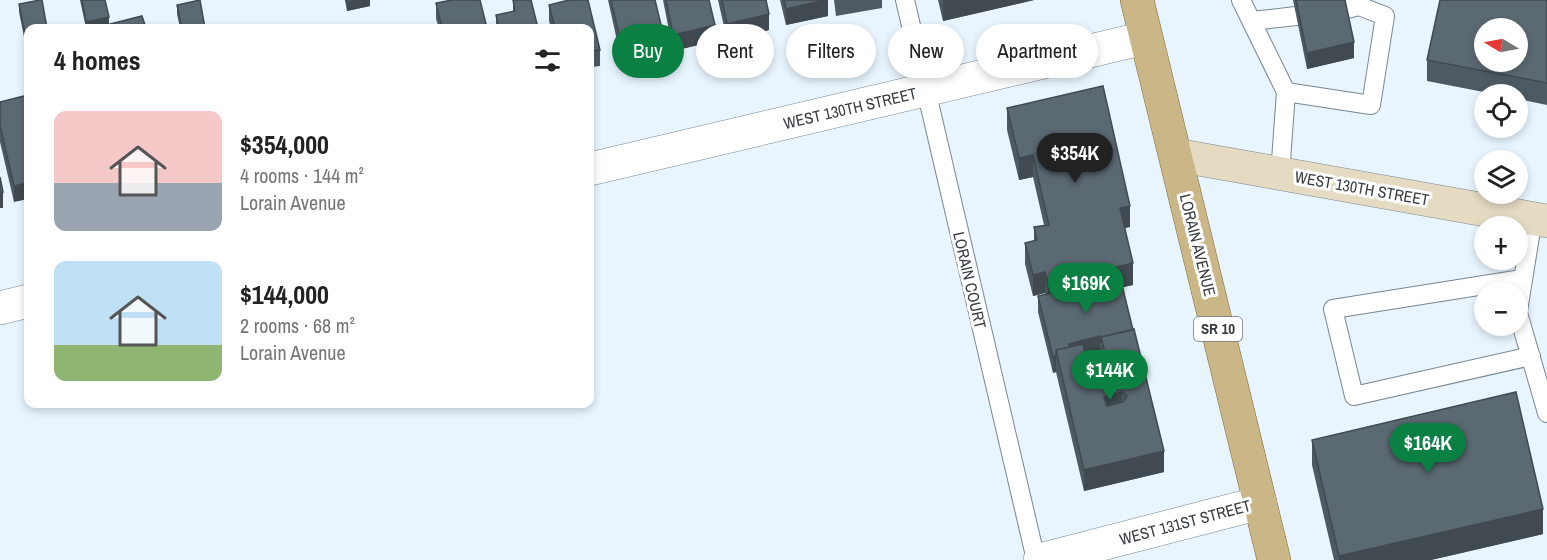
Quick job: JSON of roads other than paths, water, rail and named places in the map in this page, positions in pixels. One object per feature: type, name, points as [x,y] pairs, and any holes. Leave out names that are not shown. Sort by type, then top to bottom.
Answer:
[{"type":"main road","name":"LORAIN AVENUE","points":[[1137,0],[1274,560]]},
{"type":"main road","name":"WEST 130TH STREET","points":[[1176,155],[1540,220]]},
{"type":"street","name":"WEST 130TH STREET","points":[[594,168],[1145,38]]},
{"type":"street","points":[[0,308],[24,302]]},
{"type":"street","name":"WEST 131ST STREET","points":[[1040,560],[1260,503]]},
{"type":"lane","name":"LORAIN COURT","points":[[905,0],[1036,560]]},
{"type":"lane","points":[[1241,0],[1286,92],[1280,174]]},
{"type":"lane","points":[[1286,92],[1371,105],[1385,16],[1359,6],[1343,10]]},
{"type":"lane","points":[[1252,21],[1296,16]]},
{"type":"lane","points":[[1522,282],[1540,220]]},
{"type":"lane","points":[[1522,279],[1333,309],[1354,396],[1531,356]]},
{"type":"lane","points":[[1525,336],[1547,413]]}]
